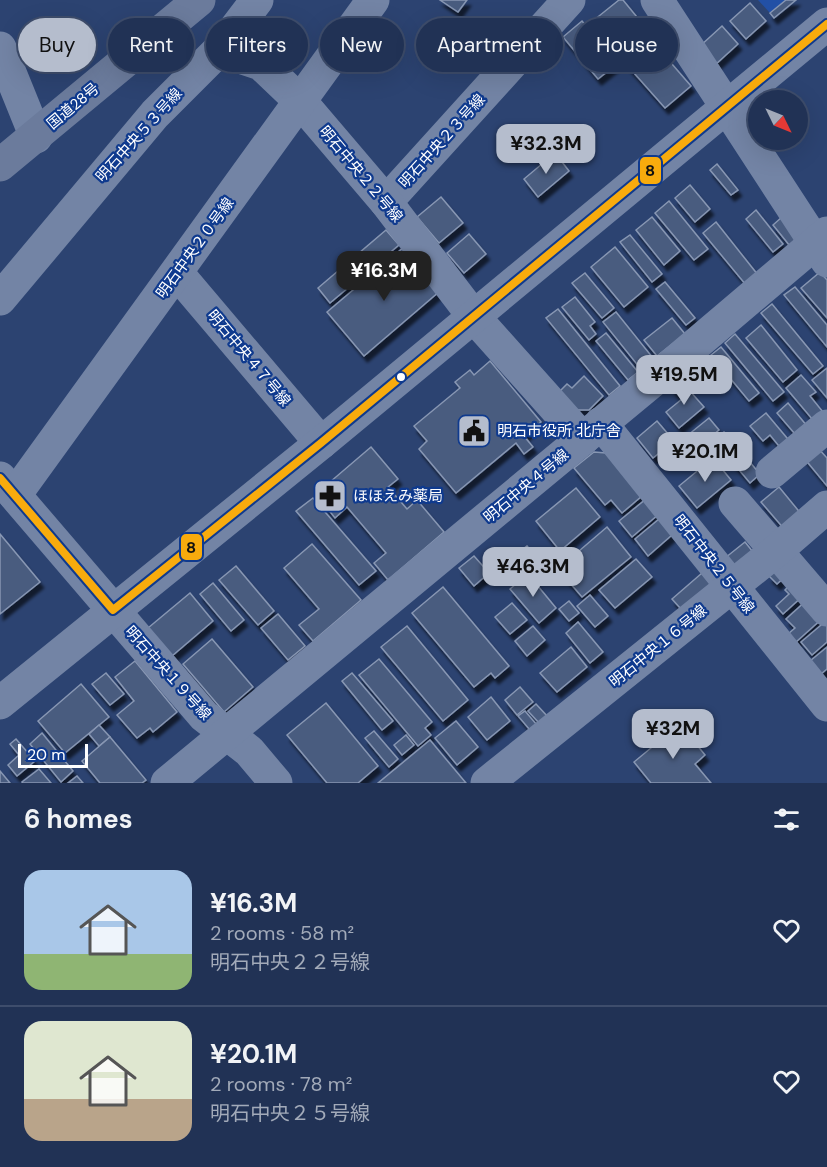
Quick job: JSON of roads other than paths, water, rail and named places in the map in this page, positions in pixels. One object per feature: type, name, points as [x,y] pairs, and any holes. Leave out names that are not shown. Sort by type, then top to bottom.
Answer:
[{"type":"highway","name":"国道28号","points":[[0,165],[200,0]]},
{"type":"street","name":"明石中央５３号線","points":[[243,18],[257,0]]},
{"type":"street","name":"明石中央２０号線","points":[[7,487],[177,273],[373,0]]},
{"type":"street","name":"明石中央２３号線","points":[[386,202],[569,0]]},
{"type":"street","points":[[657,0],[725,107],[823,246]]},
{"type":"street","points":[[0,703],[321,443],[827,24]]},
{"type":"street","points":[[0,48],[36,137]]},
{"type":"street","name":"明石中央５３号線","points":[[0,299],[155,114],[206,63]]},
{"type":"street","points":[[269,72],[300,102]]},
{"type":"street","name":"明石中央２２号線","points":[[300,102],[386,202],[474,316],[592,431]]},
{"type":"street","name":"明石中央４号線","points":[[167,783],[592,431],[823,246]]},
{"type":"street","name":"明石中央４７号線","points":[[177,273],[321,443]]},
{"type":"street","points":[[772,472],[827,426]]},
{"type":"street","name":"明石中央２５号線","points":[[592,431],[732,586],[827,705]]},
{"type":"street","name":"明石中央１９号線","points":[[7,487],[204,716],[249,752],[276,783]]},
{"type":"street","points":[[735,503],[827,610]]},
{"type":"street","name":"明石中央１６号線","points":[[502,778],[827,507]]},
{"type":"place","name":"明石市役所 北庁舎","points":[[474,431]]},
{"type":"place","name":"ほほえみ薬局","points":[[330,496]]}]
